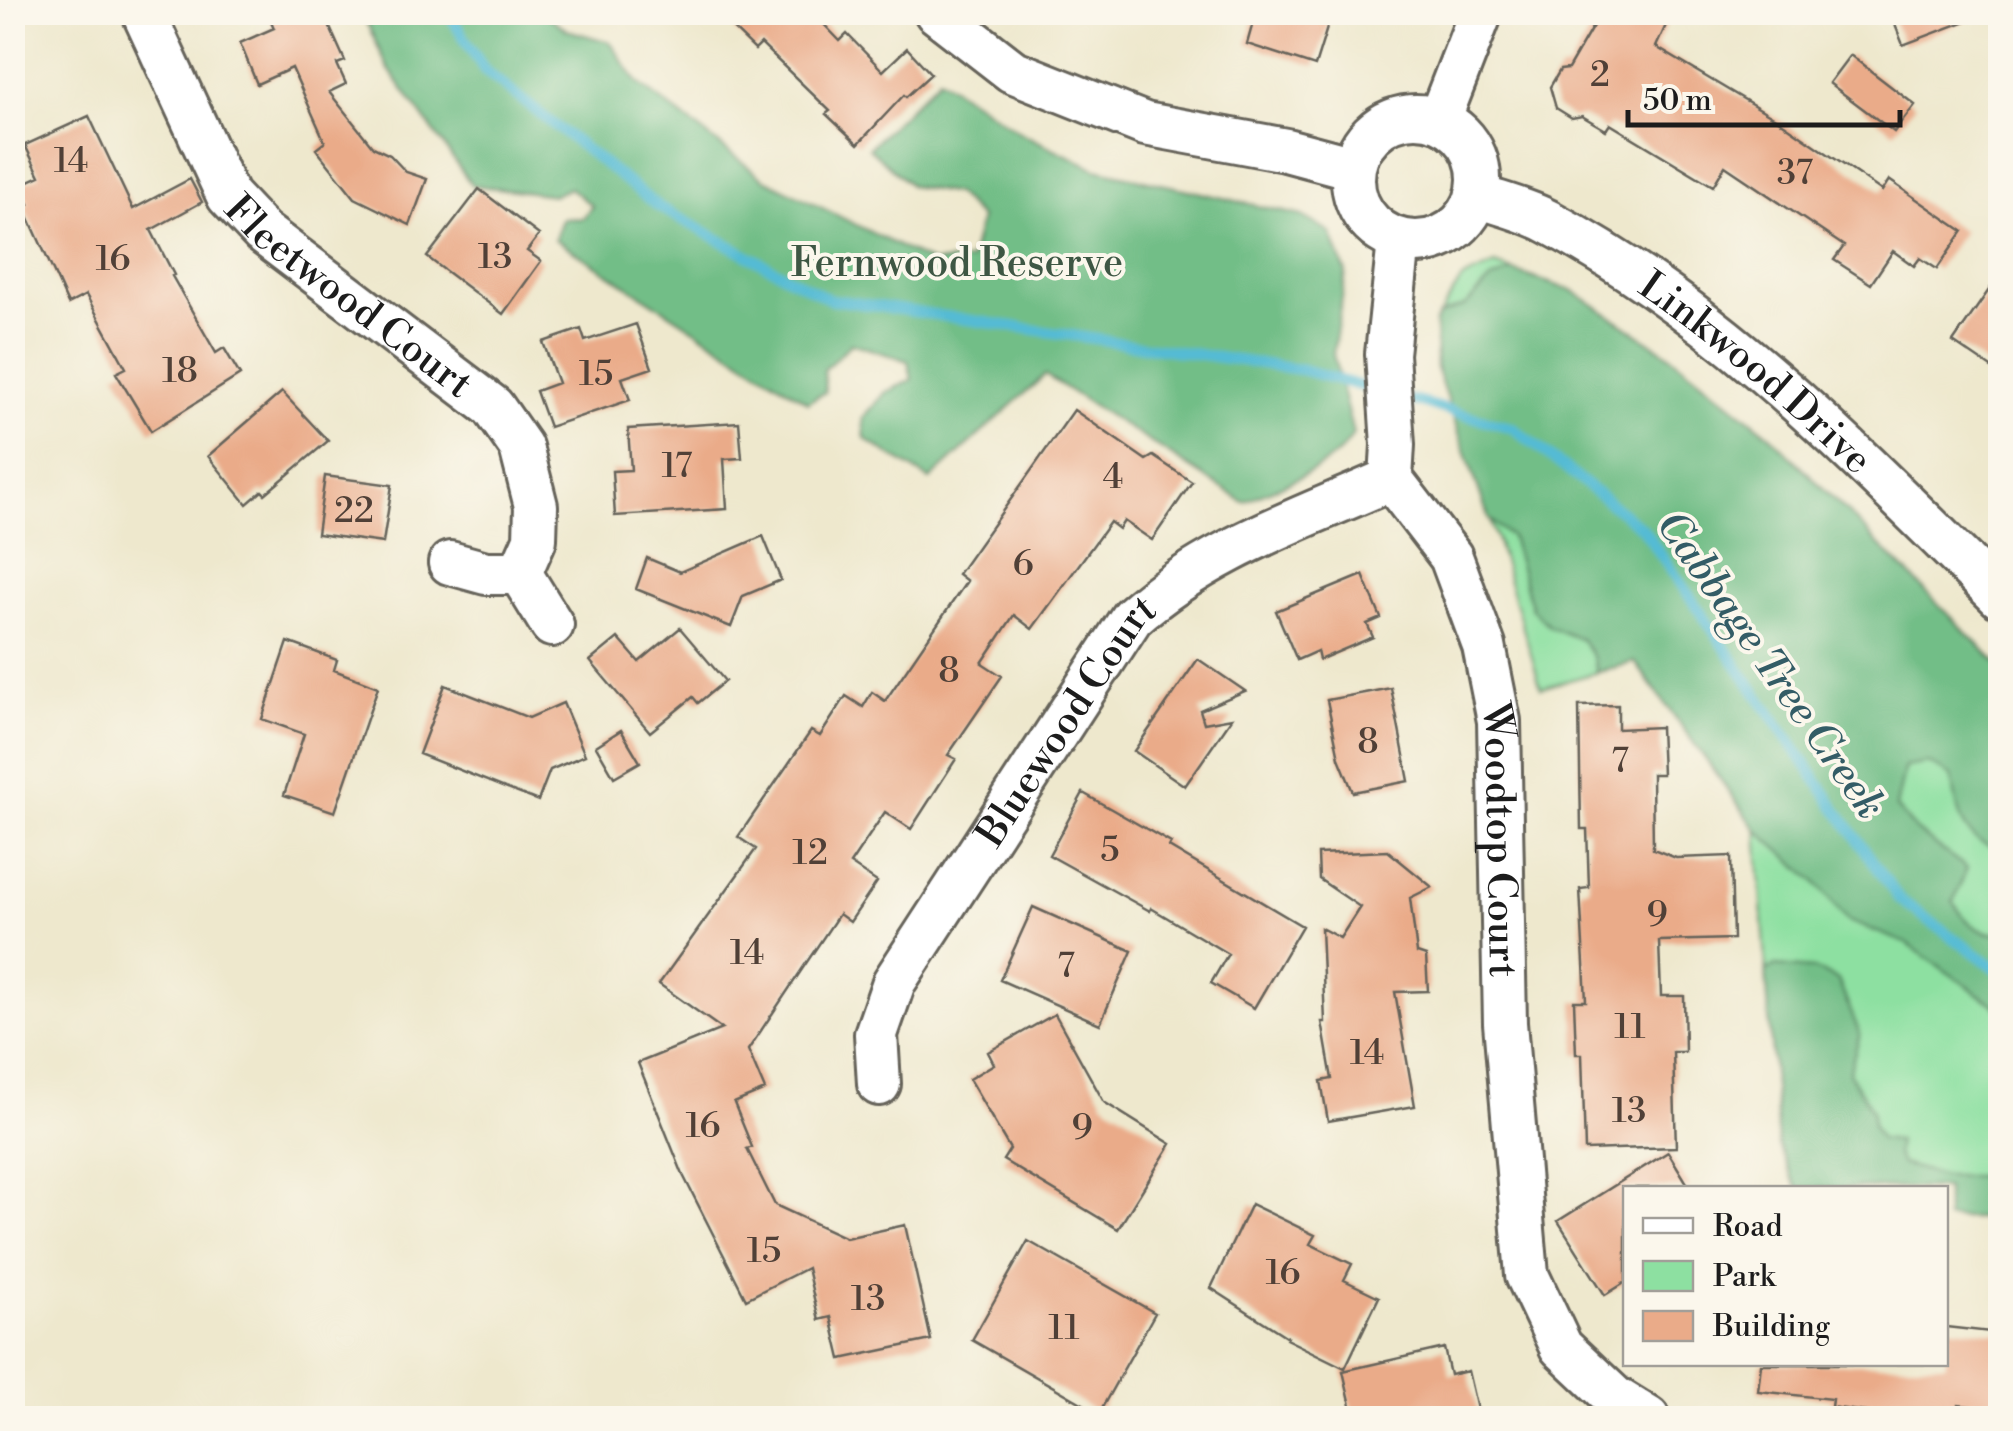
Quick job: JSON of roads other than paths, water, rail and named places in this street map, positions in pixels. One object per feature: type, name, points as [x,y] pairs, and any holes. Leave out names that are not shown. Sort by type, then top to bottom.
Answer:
[{"type":"street","name":"Fleetwood Court","points":[[143,12],[188,117],[228,196],[262,232],[493,407],[521,447],[536,506],[535,539],[520,573]]},
{"type":"street","points":[[936,12],[1012,72],[1145,124],[1286,150],[1353,168]]},
{"type":"street","points":[[1439,120],[1481,12]]},
{"type":"street","points":[[1420,115],[1439,120],[1468,142],[1476,159],[1478,196],[1470,214],[1438,240],[1399,241],[1381,233],[1358,205],[1352,186],[1353,168],[1370,135],[1384,124],[1420,115]]},
{"type":"street","name":"Linkwood Drive","points":[[1478,196],[1547,220],[1674,300],[1748,356],[1812,413],[2000,597]]},
{"type":"street","points":[[1391,479],[1387,354],[1399,241]]},
{"type":"street","name":"Bluewood Court","points":[[879,1084],[876,1034],[894,982],[1132,616],[1169,584],[1216,556],[1391,479]]},
{"type":"street","name":"Woodtop Court","points":[[1391,479],[1451,557],[1484,646],[1498,721],[1505,1023],[1527,1275],[1561,1346],[1614,1397],[1648,1418]]},
{"type":"street","points":[[450,562],[486,572],[520,573],[552,626]]},
{"type":"waterway","name":"Cabbage Tree Creek","points":[[448,12],[485,71],[659,207],[829,299],[1302,370],[1382,392]]},
{"type":"waterway","name":"Cabbage Tree Creek","points":[[1400,397],[1513,428],[1643,529],[1899,899],[2000,971]]},
{"type":"park label","name":"Fernwood Reserve","points":[[957,262]]}]
